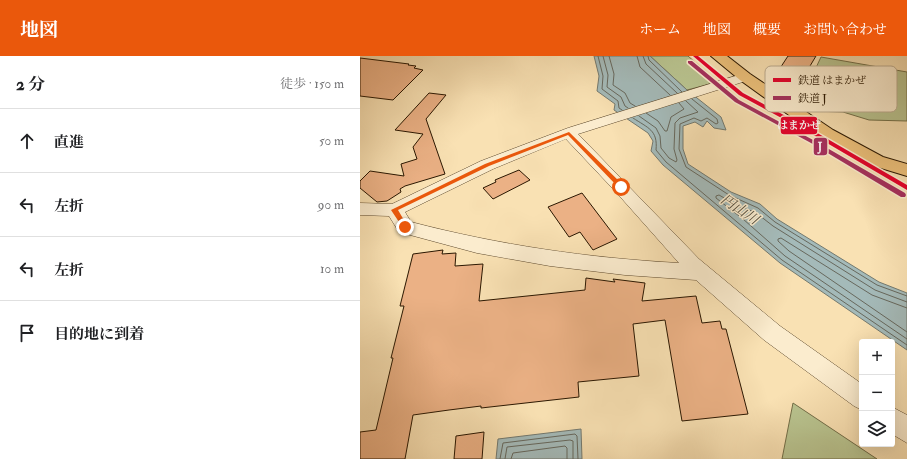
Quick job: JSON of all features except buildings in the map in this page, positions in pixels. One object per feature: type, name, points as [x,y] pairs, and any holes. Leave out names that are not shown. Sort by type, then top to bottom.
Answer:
[{"type":"main road","points":[[718,56],[765,91]]},
{"type":"main road","points":[[795,112],[827,134],[876,161],[907,170]]},
{"type":"street","points":[[360,209],[394,210],[487,165],[571,132],[745,77]]},
{"type":"street","points":[[571,132],[699,272],[772,333],[859,396]]},
{"type":"street","points":[[394,210],[405,227],[456,241],[525,255],[655,270],[699,272]]},
{"type":"street","points":[[895,421],[907,430]]},
{"type":"green space","points":[[650,56],[688,56],[718,82],[687,90]]},
{"type":"green space","points":[[821,57],[873,66],[817,66]]},
{"type":"green space","points":[[897,70],[907,72],[907,121],[869,120],[843,112],[897,112]]},
{"type":"green space","points":[[793,403],[877,459],[782,459]]},
{"type":"water","name":"円山川","points":[[594,56],[650,56],[687,90],[721,117],[726,130],[714,128],[707,121],[703,127],[695,122],[683,126],[683,149],[688,164],[731,192],[760,204],[777,219],[879,282],[907,293],[907,350],[895,342],[895,339],[891,339],[780,263],[663,165],[651,151],[653,141],[648,133],[614,110],[615,104],[597,91],[599,76]]},
{"type":"water","points":[[581,429],[582,459],[496,459],[498,439]]},
{"type":"rail line","name":"はまかぜ","points":[[695,56],[741,94],[765,107]]},
{"type":"rail line","name":"J","points":[[690,62],[737,101],[813,142],[903,195]]},
{"type":"rail line","name":"はまかぜ","points":[[774,112],[817,135],[907,188]]},
{"type":"route","points":[[405,227],[394,210],[487,165],[569,133],[621,187]]}]
